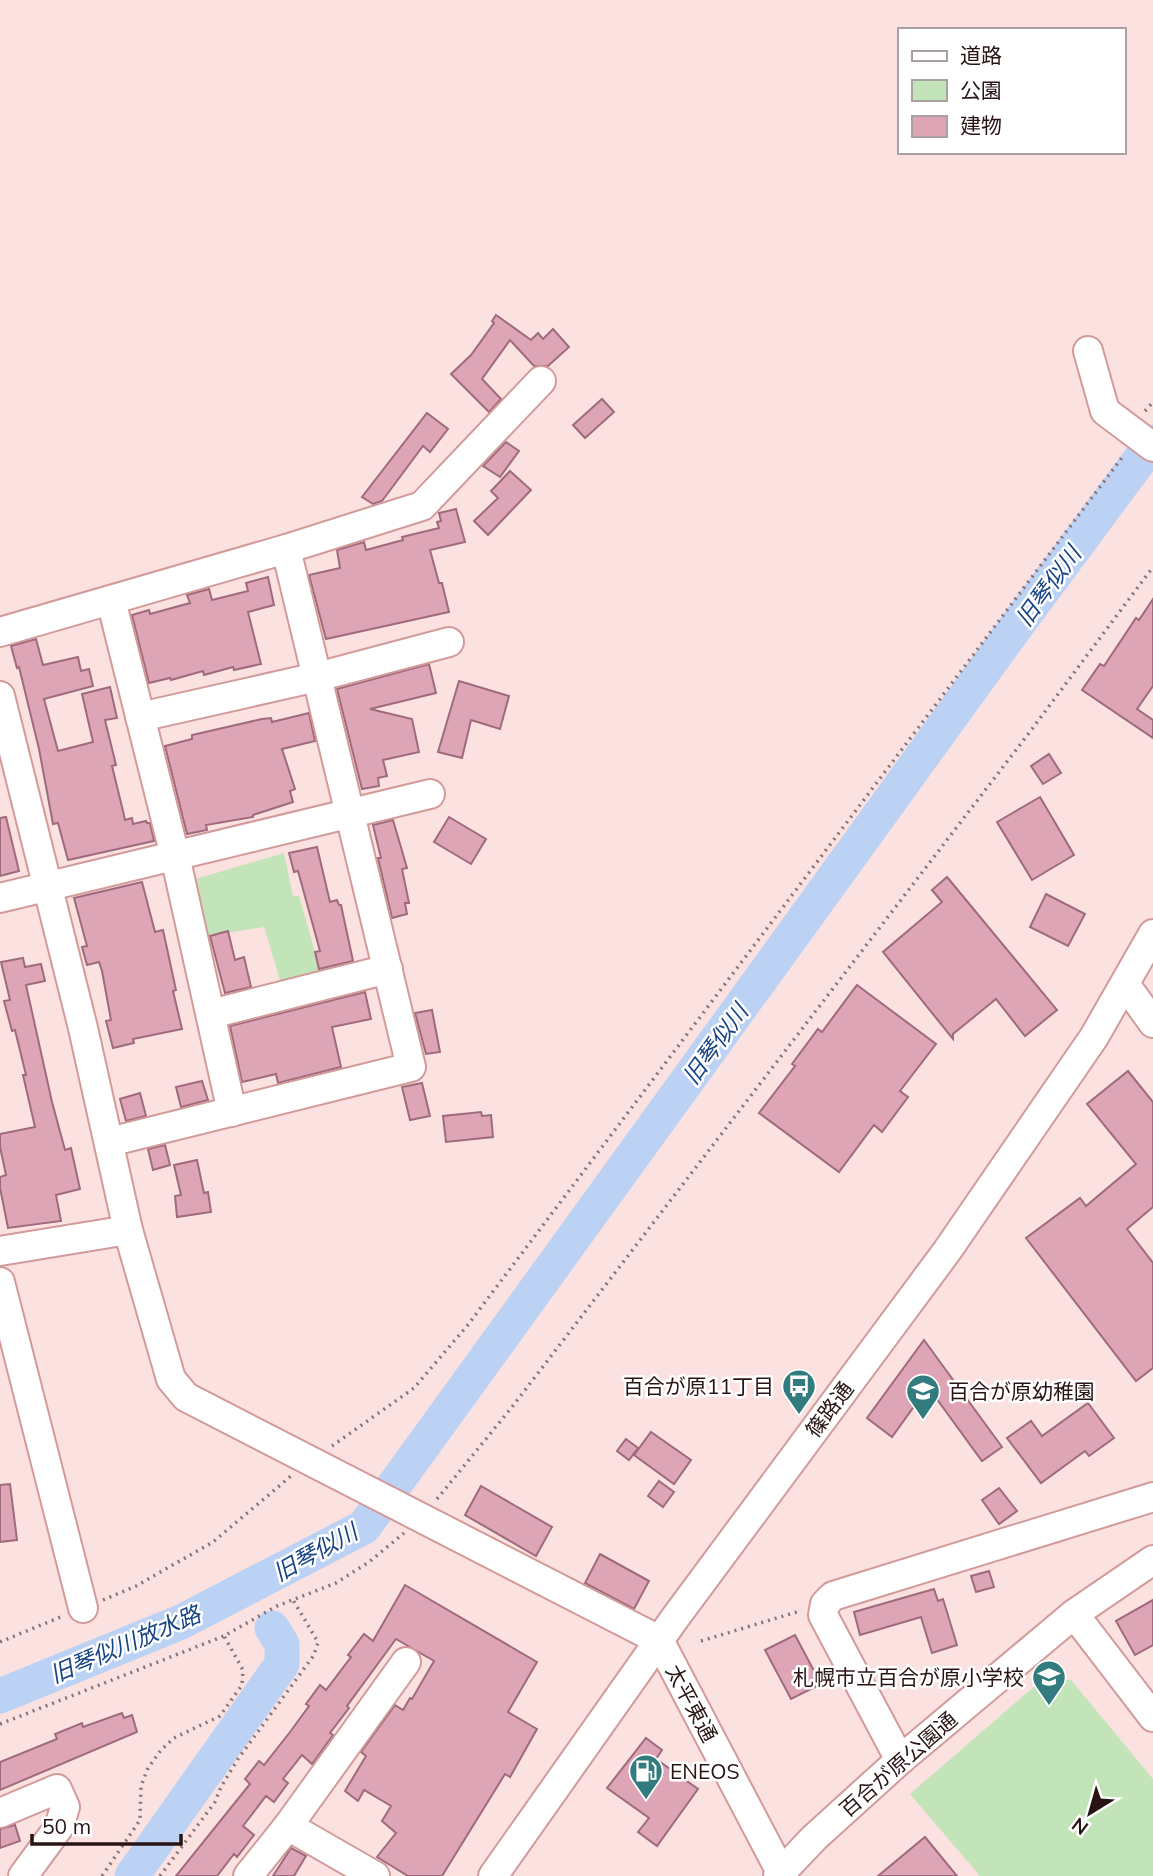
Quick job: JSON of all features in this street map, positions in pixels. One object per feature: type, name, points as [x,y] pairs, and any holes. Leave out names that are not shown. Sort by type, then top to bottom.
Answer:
[{"type":"street","points":[[1088,351],[1105,411],[1142,439]]},
{"type":"street","points":[[0,632],[286,550],[422,506],[541,382]]},
{"type":"street","points":[[109,1142],[411,1067],[286,550]]},
{"type":"street","points":[[111,600],[175,856],[232,1112]]},
{"type":"street","points":[[140,717],[317,677],[449,642]]},
{"type":"street","points":[[0,696],[48,887],[128,1230],[170,1379],[186,1397],[659,1640]]},
{"type":"street","points":[[0,898],[430,794]]},
{"type":"street","name":"篠路通","points":[[493,1876],[659,1640],[947,1251],[1094,1037],[1153,934]]},
{"type":"street","points":[[211,1014],[388,969]]},
{"type":"street","points":[[1125,984],[1153,1023]]},
{"type":"street","points":[[2,1243],[128,1230]]},
{"type":"street","points":[[0,1282],[83,1608]]},
{"type":"street","points":[[900,1760],[823,1615],[825,1604],[834,1596],[1153,1497]]},
{"type":"street","name":"百合が原公園通","points":[[781,1875],[814,1838],[900,1760],[1074,1614],[1153,1560]]},
{"type":"street","points":[[1074,1614],[1153,1717]]},
{"type":"street","name":"太平東通","points":[[659,1640],[781,1875]]},
{"type":"street","points":[[248,1876],[288,1826],[406,1662]]},
{"type":"street","points":[[0,1813],[57,1789],[65,1807],[60,1827],[23,1876]]},
{"type":"street","points":[[288,1826],[376,1876]]},
{"type":"path","points":[[0,1642],[136,1586],[213,1542],[414,1388],[467,1326],[1129,448],[1142,439],[1140,417],[1153,402]]},
{"type":"path","points":[[0,1724],[224,1636],[277,1606],[336,1583],[369,1562],[416,1515],[512,1407],[1153,567]]},
{"type":"path","points":[[160,1876],[215,1802],[233,1768],[276,1704],[314,1655],[318,1642],[293,1600]]},
{"type":"path","points":[[701,1641],[825,1604]]},
{"type":"path","points":[[102,1876],[140,1820],[141,1786],[161,1750],[174,1738],[220,1716],[242,1685],[243,1670],[224,1636]]},
{"type":"green space","points":[[284,853],[293,896],[299,896],[323,980],[283,990],[264,927],[208,936],[192,880]]},
{"type":"green space","name":"札幌市立百合が原小学校","points":[[1044,1678],[1071,1680],[1153,1779],[1153,1876],[980,1876],[910,1794]]},
{"type":"building","points":[[496,315],[531,340],[538,333],[543,339],[553,329],[569,347],[548,366],[534,366],[510,340],[482,379],[501,399],[489,412],[451,374],[471,355],[494,323],[492,321]]},
{"type":"building","points":[[602,399],[614,412],[585,438],[573,425]]},
{"type":"building","points":[[427,413],[448,429],[430,452],[423,446],[382,501],[373,504],[362,497]]},
{"type":"building","points":[[506,442],[519,451],[500,477],[483,466]]},
{"type":"building","points":[[510,471],[531,490],[488,535],[474,521],[498,498],[491,491]]},
{"type":"building","points":[[456,509],[465,542],[430,550],[449,612],[326,639],[309,575],[340,568],[337,550],[364,542],[366,550],[439,528],[439,513]]},
{"type":"building","points":[[268,577],[274,605],[248,612],[261,664],[234,670],[233,667],[204,675],[203,671],[149,683],[132,615],[149,610],[150,614],[190,603],[187,595],[209,589],[212,600],[248,591],[246,583]]},
{"type":"building","points":[[1153,599],[1153,686],[1137,709],[1153,720],[1153,738],[1082,690],[1100,664],[1104,666],[1136,618],[1139,620]]},
{"type":"building","points":[[36,639],[43,665],[78,657],[81,671],[89,669],[93,686],[44,699],[58,751],[93,742],[82,694],[110,687],[117,718],[105,720],[116,765],[112,766],[125,820],[132,818],[133,824],[146,821],[150,823],[154,841],[68,860],[58,823],[53,824],[39,749],[19,667],[17,668],[11,646]]},
{"type":"building","points":[[429,664],[436,693],[370,709],[412,719],[419,752],[383,760],[387,776],[378,778],[379,786],[362,789],[337,689]]},
{"type":"building","points":[[459,681],[509,696],[500,729],[471,720],[462,758],[438,752]]},
{"type":"building","points":[[309,713],[315,741],[282,749],[295,789],[290,791],[293,802],[253,817],[206,825],[207,830],[187,834],[165,746],[192,739],[192,735],[262,719],[271,718],[272,722]]},
{"type":"building","points":[[1049,754],[1061,773],[1043,784],[1031,766]]},
{"type":"building","points":[[1040,797],[1074,855],[1032,880],[997,822]]},
{"type":"building","points":[[6,817],[19,871],[0,876],[0,818]]},
{"type":"building","points":[[449,817],[486,839],[471,864],[434,842]]},
{"type":"building","points":[[393,820],[407,868],[402,869],[409,903],[405,903],[407,914],[392,918],[373,825]]},
{"type":"building","points":[[317,847],[330,902],[337,900],[341,905],[353,961],[319,969],[315,952],[320,951],[298,871],[294,872],[289,853]]},
{"type":"building","points":[[947,877],[1057,1010],[1025,1036],[996,999],[953,1034],[953,1039],[883,952],[942,902],[932,890]]},
{"type":"building","points":[[142,882],[155,932],[163,930],[182,1029],[133,1039],[134,1043],[113,1048],[106,1021],[111,1020],[102,971],[99,962],[87,965],[82,947],[87,946],[74,898]]},
{"type":"building","points":[[1046,894],[1085,914],[1068,946],[1030,927]]},
{"type":"building","points":[[228,931],[235,960],[244,957],[251,987],[225,993],[210,936]]},
{"type":"building","points":[[23,958],[25,967],[41,964],[45,981],[26,985],[52,1102],[65,1150],[71,1148],[80,1189],[56,1195],[61,1221],[8,1228],[0,1188],[0,1177],[6,1175],[0,1134],[35,1127],[15,1030],[12,1031],[4,1001],[10,1000],[1,962]]},
{"type":"building","points":[[857,985],[936,1044],[900,1091],[908,1097],[882,1132],[874,1125],[839,1172],[759,1113],[795,1066],[792,1064],[818,1029],[822,1032]]},
{"type":"building","points":[[365,992],[371,1019],[332,1027],[341,1067],[278,1083],[276,1074],[242,1082],[230,1026]]},
{"type":"building","points":[[432,1010],[440,1052],[426,1054],[415,1013]]},
{"type":"building","points":[[1128,1071],[1153,1102],[1153,1207],[1127,1229],[1153,1263],[1153,1368],[1136,1381],[1026,1238],[1080,1198],[1086,1206],[1136,1164],[1087,1104]]},
{"type":"building","points":[[202,1081],[208,1100],[181,1107],[176,1087]]},
{"type":"building","points":[[422,1083],[430,1116],[410,1120],[402,1087]]},
{"type":"building","points":[[140,1093],[146,1116],[126,1121],[120,1099]]},
{"type":"building","points":[[481,1112],[482,1116],[491,1115],[493,1137],[446,1142],[443,1116]]},
{"type":"building","points":[[165,1145],[170,1165],[153,1170],[148,1149]]},
{"type":"building","points":[[197,1160],[204,1193],[208,1192],[211,1212],[177,1217],[175,1196],[181,1195],[174,1165]]},
{"type":"building","points":[[924,1340],[1002,1447],[982,1461],[928,1387],[892,1437],[867,1418]]},
{"type":"building","points":[[1088,1403],[1114,1438],[1089,1456],[1085,1451],[1041,1483],[1007,1438],[1031,1421],[1042,1436]]},
{"type":"building","points":[[651,1432],[691,1460],[674,1484],[634,1455]]},
{"type":"building","points":[[626,1439],[638,1448],[629,1460],[617,1451]]},
{"type":"building","points":[[659,1481],[674,1492],[663,1507],[648,1496]]},
{"type":"building","points":[[10,1484],[17,1540],[0,1542],[0,1485]]},
{"type":"building","points":[[481,1486],[552,1527],[536,1556],[465,1515]]},
{"type":"building","points":[[999,1488],[1017,1511],[999,1524],[982,1500]]},
{"type":"building","points":[[600,1554],[649,1581],[634,1609],[585,1583]]},
{"type":"building","points":[[989,1571],[994,1587],[976,1592],[971,1576]]},
{"type":"building","points":[[405,1585],[537,1662],[508,1712],[537,1729],[510,1777],[505,1774],[442,1876],[408,1876],[377,1857],[396,1833],[382,1821],[391,1806],[364,1790],[358,1801],[345,1791],[366,1756],[361,1752],[395,1705],[403,1710],[410,1698],[412,1699],[434,1661],[396,1639],[347,1706],[349,1708],[330,1733],[333,1735],[312,1764],[302,1755],[283,1779],[288,1783],[274,1802],[266,1796],[243,1826],[254,1835],[237,1857],[234,1854],[217,1876],[176,1876],[250,1784],[245,1779],[259,1761],[264,1765],[290,1732],[320,1685],[326,1690],[351,1657],[348,1655],[364,1634],[373,1641]]},
{"type":"building","points":[[934,1589],[938,1601],[943,1599],[957,1645],[932,1653],[921,1617],[860,1635],[854,1612]]},
{"type":"building","points":[[1153,1600],[1153,1645],[1135,1655],[1116,1621]]},
{"type":"building","points":[[795,1635],[821,1684],[791,1699],[765,1650]]},
{"type":"building","points":[[122,1713],[124,1718],[132,1715],[137,1732],[0,1790],[0,1762],[57,1739],[55,1734],[82,1723],[83,1727]]},
{"type":"building","points":[[646,1738],[662,1750],[656,1759],[698,1789],[657,1846],[638,1832],[649,1818],[607,1788]]},
{"type":"building","points":[[15,1825],[20,1841],[0,1848],[0,1829]]},
{"type":"building","points":[[925,1837],[957,1876],[878,1876]]},
{"type":"building","points":[[291,1848],[306,1856],[294,1876],[273,1876]]},
{"type":"waterway","name":"旧琴似川","points":[[0,1696],[181,1622],[364,1527],[1012,632],[1153,442]]},
{"type":"waterway","name":"旧琴似川","points":[[132,1876],[282,1664],[282,1644],[272,1628]]},
{"type":"place","name":"百合が原11丁目","points":[[799,1416]]},
{"type":"place","name":"百合が原幼稚園","points":[[923,1421]]},
{"type":"place","name":"札幌市立百合が原小学校","points":[[1049,1707]]},
{"type":"place","name":"ENEOS","points":[[646,1801]]},
{"type":"water label","name":"旧琴似川放水路","points":[[125,1644]]}]
